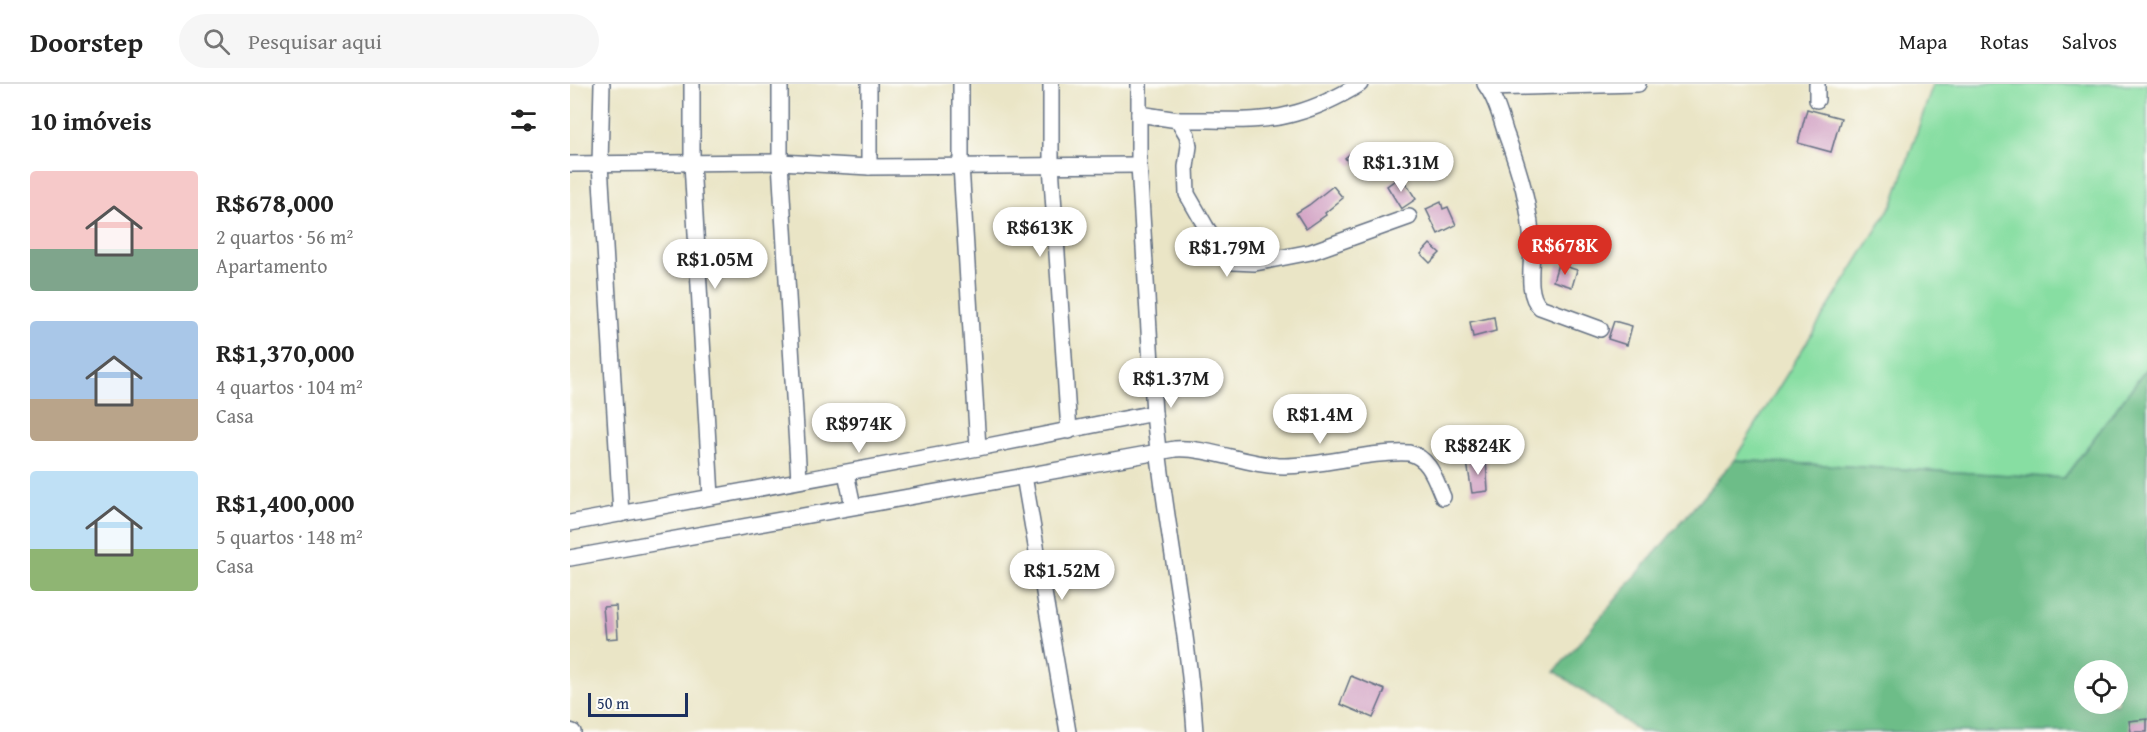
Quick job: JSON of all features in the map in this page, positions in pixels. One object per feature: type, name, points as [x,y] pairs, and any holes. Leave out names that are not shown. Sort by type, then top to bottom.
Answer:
[{"type":"street","points":[[602,84],[600,164],[621,514]]},
{"type":"street","points":[[692,84],[692,163],[711,497]]},
{"type":"street","points":[[780,84],[780,162],[799,480]]},
{"type":"street","points":[[869,84],[869,167]]},
{"type":"street","points":[[961,84],[961,165],[978,448]]},
{"type":"street","points":[[1051,84],[1051,165],[1069,431]]},
{"type":"street","points":[[1139,84],[1139,165],[1154,413],[1189,671],[1195,732]]},
{"type":"street","points":[[1139,114],[1178,120],[1259,118],[1295,114],[1340,96],[1360,84]]},
{"type":"street","points":[[1600,329],[1540,307],[1535,302],[1532,288],[1532,245],[1527,201],[1499,111],[1486,86],[1638,84]]},
{"type":"street","points":[[1817,84],[1817,100]]},
{"type":"street","points":[[1178,120],[1188,135],[1187,194],[1225,256],[1233,262],[1255,263],[1311,252],[1409,217]]},
{"type":"street","points":[[570,164],[780,162],[869,167],[1139,165]]},
{"type":"street","points":[[570,523],[1069,431],[1154,413]]},
{"type":"street","points":[[570,558],[1158,451],[1188,449],[1233,459],[1283,466],[1409,453],[1421,458],[1429,466],[1443,497]]},
{"type":"street","points":[[846,473],[853,506]]},
{"type":"street","points":[[1024,476],[1068,732]]},
{"type":"green space","points":[[1933,84],[2147,84],[2147,368],[2064,478],[1734,460],[1894,201]]},
{"type":"green space","points":[[2147,368],[2147,732],[1640,732],[1555,671],[1734,460],[2064,478]]},
{"type":"building","points":[[1807,109],[1841,118],[1831,152],[1798,143]]},
{"type":"building","points":[[1355,150],[1362,159],[1351,166],[1345,158]]},
{"type":"building","points":[[1401,176],[1416,199],[1401,209],[1387,186]]},
{"type":"building","points":[[1333,186],[1343,198],[1325,213],[1326,215],[1306,229],[1296,213]]},
{"type":"building","points":[[1441,202],[1443,209],[1448,207],[1456,225],[1438,234],[1426,209]]},
{"type":"building","points":[[1430,244],[1440,253],[1430,263],[1421,254]]},
{"type":"building","points":[[1558,264],[1577,270],[1572,287],[1553,281]]},
{"type":"building","points":[[1494,317],[1496,331],[1473,337],[1470,322]]},
{"type":"building","points":[[1614,321],[1632,326],[1627,345],[1608,339]]},
{"type":"building","points":[[1486,459],[1488,491],[1472,493],[1467,462]]},
{"type":"building","points":[[616,606],[618,638],[606,639],[603,607]]},
{"type":"building","points":[[1351,676],[1385,690],[1373,718],[1340,704]]},
{"type":"building","points":[[2147,719],[2147,732],[2131,732],[2129,721]]}]
